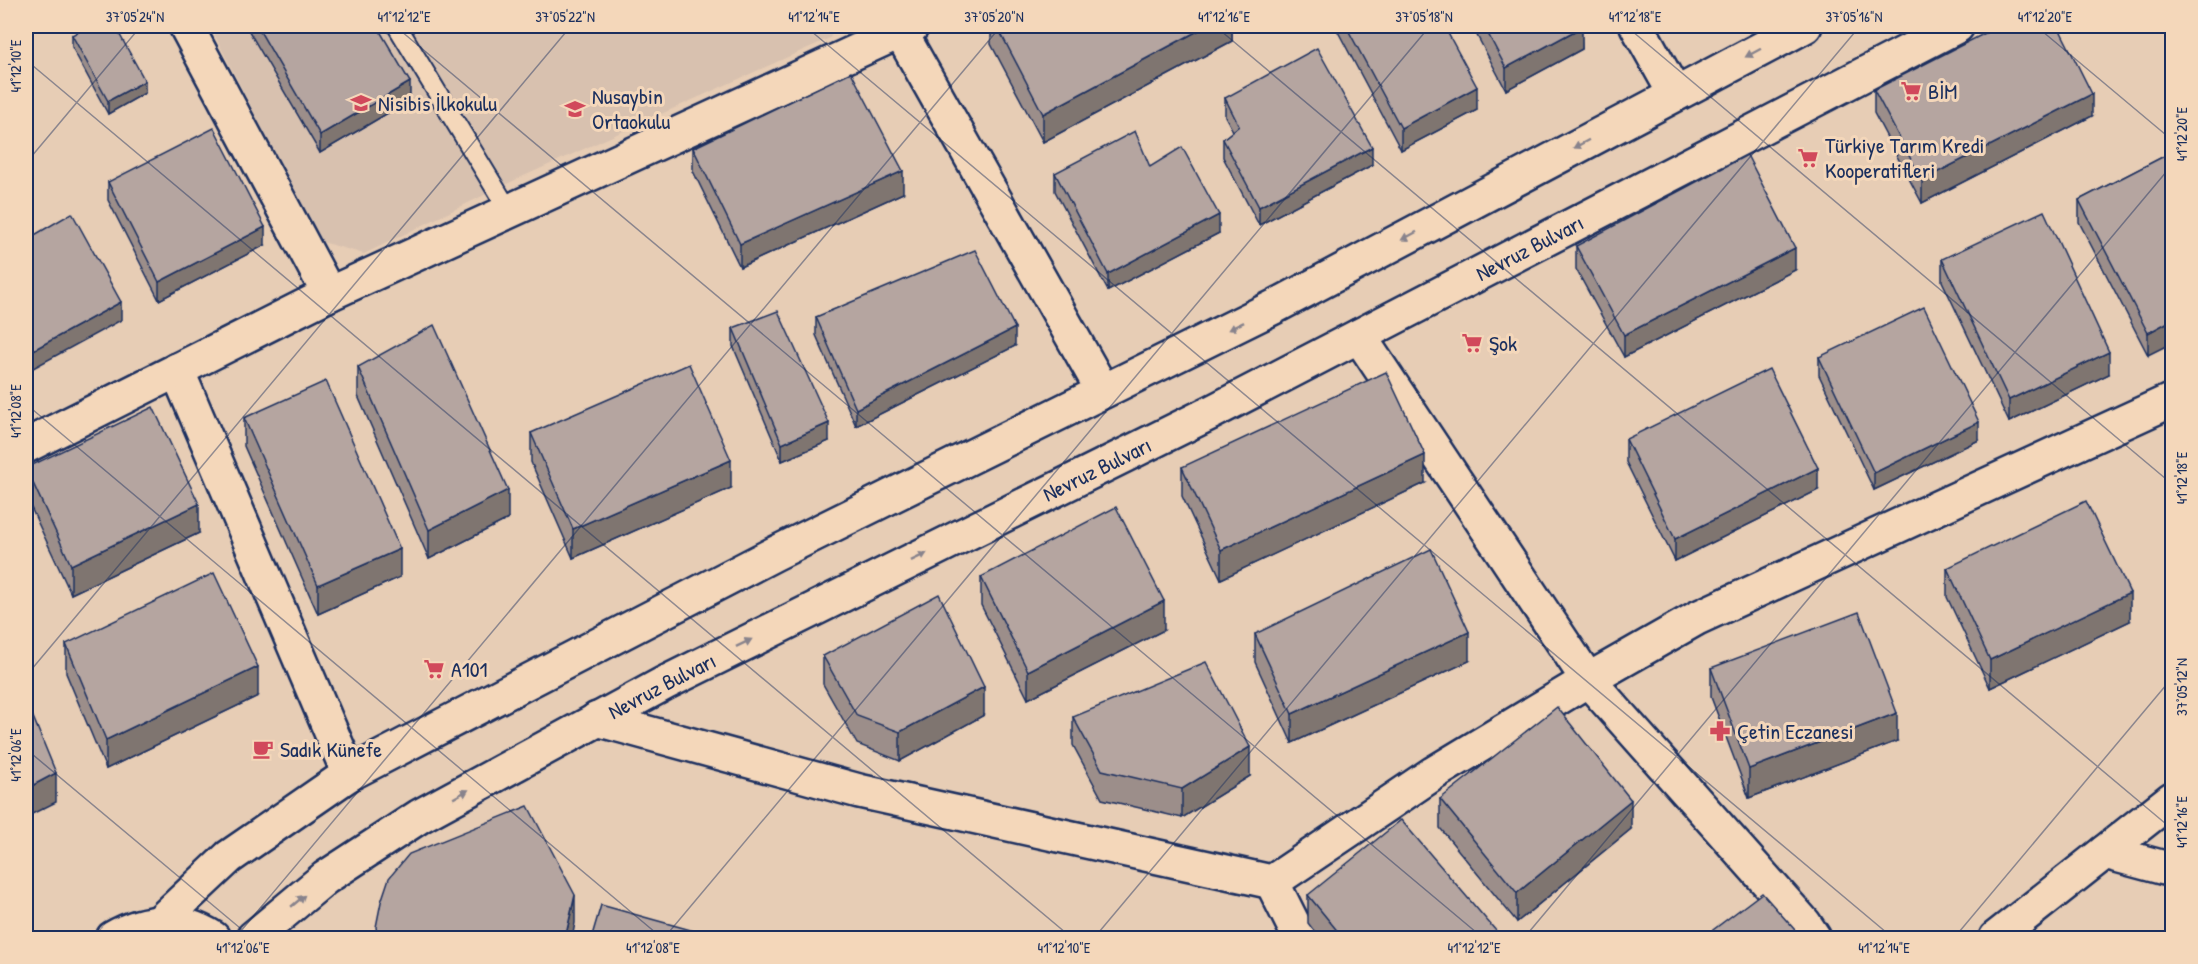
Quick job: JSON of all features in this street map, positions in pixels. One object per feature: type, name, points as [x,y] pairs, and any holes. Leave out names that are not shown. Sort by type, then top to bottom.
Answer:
[{"type":"street","points":[[186,26],[329,294]]},
{"type":"street","points":[[1637,26],[1675,94]]},
{"type":"street","points":[[161,921],[229,856],[349,774],[774,554],[1274,307],[1805,26]]},
{"type":"street","name":"Nevruz Bulvarı","points":[[253,939],[326,878],[420,816],[597,719],[1201,417],[1957,26]]},
{"type":"street","points":[[26,446],[329,294],[903,28],[1103,391]]},
{"type":"street","points":[[1359,336],[1588,680],[1804,923],[1814,939]]},
{"type":"street","points":[[177,370],[349,774]]},
{"type":"street","points":[[597,719],[859,791],[1272,882],[1434,774],[1588,680],[1697,618],[2172,400]]},
{"type":"street","points":[[1996,939],[2172,799]]},
{"type":"street","points":[[2105,852],[2172,870]]},
{"type":"street","points":[[1272,882],[1300,939]]},
{"type":"street","points":[[113,939],[132,927],[161,921],[188,925],[213,939]]},
{"type":"lane","points":[[397,26],[509,211]]},
{"type":"shaded area","points":[[210,26],[835,26],[830,38],[515,180],[364,254],[319,241]]},
{"type":"building","points":[[88,26],[115,26],[145,81],[108,101],[72,35]]},
{"type":"building","points":[[257,26],[377,26],[410,82],[320,135]]},
{"type":"building","points":[[997,26],[1207,26],[1043,114]]},
{"type":"building","points":[[1346,26],[1444,26],[1477,87],[1401,128]]},
{"type":"building","points":[[1484,26],[1581,26],[1582,27],[1506,68]]},
{"type":"building","points":[[1999,26],[2058,26],[2092,94],[1922,180],[1874,90]]},
{"type":"building","points":[[1317,48],[1372,147],[1259,207],[1223,139],[1239,126],[1225,98]]},
{"type":"building","points":[[851,72],[903,171],[740,244],[693,148]]},
{"type":"building","points":[[214,128],[265,227],[159,282],[108,182]]},
{"type":"building","points":[[1135,131],[1150,167],[1182,147],[1219,215],[1108,274],[1055,173]]},
{"type":"building","points":[[2172,152],[2172,320],[2148,333],[2079,200]]},
{"type":"building","points":[[1747,155],[1795,248],[1624,335],[1576,246]]},
{"type":"building","points":[[2044,211],[2109,352],[2009,400],[1942,259]]},
{"type":"building","points":[[72,213],[121,302],[26,354],[26,240]]},
{"type":"building","points":[[975,250],[1015,328],[856,409],[816,317]]},
{"type":"building","points":[[1924,307],[1979,422],[1874,473],[1819,357]]},
{"type":"building","points":[[778,311],[829,423],[782,444],[733,328]]},
{"type":"building","points":[[434,325],[508,490],[429,530],[358,367]]},
{"type":"building","points":[[689,364],[731,460],[573,529],[531,433]]},
{"type":"building","points":[[1769,369],[1818,468],[1675,539],[1626,439]]},
{"type":"building","points":[[1386,372],[1425,455],[1221,550],[1182,467]]},
{"type":"building","points":[[326,381],[400,549],[318,585],[244,418]]},
{"type":"building","points":[[153,407],[199,504],[71,565],[26,468]]},
{"type":"building","points":[[2086,501],[2130,593],[1990,660],[1947,568]]},
{"type":"building","points":[[1116,507],[1164,601],[1028,671],[981,577]]},
{"type":"building","points":[[1431,549],[1469,632],[1292,714],[1255,634]]},
{"type":"building","points":[[214,573],[258,667],[106,740],[66,644]]},
{"type":"building","points":[[939,594],[984,687],[900,732],[857,716],[823,656]]},
{"type":"building","points":[[1859,612],[1897,713],[1749,769],[1711,668]]},
{"type":"building","points":[[1206,662],[1250,747],[1182,789],[1102,770],[1073,717]]},
{"type":"building","points":[[26,700],[56,773],[26,789]]},
{"type":"building","points":[[1557,707],[1631,800],[1517,893],[1440,799]]},
{"type":"building","points":[[528,806],[575,895],[565,939],[378,939],[376,927],[389,878],[409,854]]},
{"type":"building","points":[[1401,820],[1503,939],[1344,939],[1308,895]]},
{"type":"building","points":[[1762,893],[1803,939],[1701,939]]},
{"type":"building","points":[[601,905],[723,939],[591,939]]},
{"type":"place","name":"BİM","points":[[1911,91]]},
{"type":"place","name":"Nisibis İlkokulu","points":[[361,103]]},
{"type":"place","name":"Nusaybin Ortaokulu","points":[[575,109]]},
{"type":"place","name":"Türkiye Tarım Kredi Kooperatifleri","points":[[1808,158]]},
{"type":"place","name":"Şok","points":[[1472,343]]},
{"type":"place","name":"A101","points":[[434,669]]},
{"type":"place","name":"Çetin Eczanesi","points":[[1720,731]]},
{"type":"place","name":"Sadık Künefe","points":[[263,749]]}]
